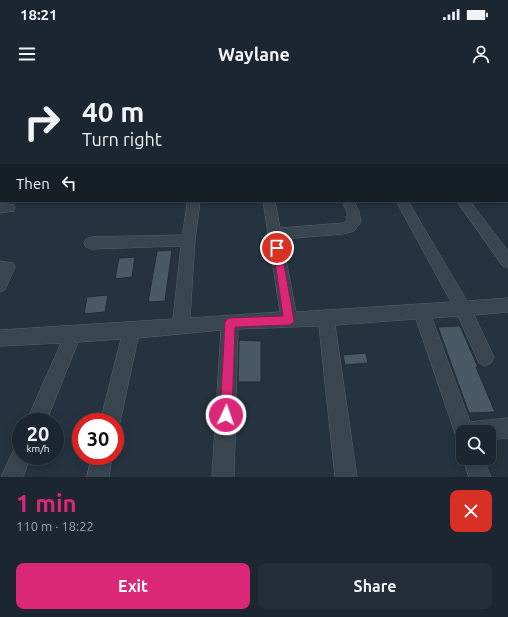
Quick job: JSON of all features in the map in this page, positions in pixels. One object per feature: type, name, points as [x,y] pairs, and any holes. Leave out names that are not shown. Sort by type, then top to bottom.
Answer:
[{"type":"street","points":[[181,326],[188,240],[194,202]]},
{"type":"street","points":[[269,202],[289,320]]},
{"type":"street","points":[[274,234],[343,229],[349,227],[354,222],[353,212],[348,202]]},
{"type":"street","points":[[403,202],[462,307],[485,357]]},
{"type":"street","points":[[464,202],[508,262]]},
{"type":"street","points":[[91,243],[188,240]]},
{"type":"street","points":[[0,267],[8,267],[0,286]]},
{"type":"street","points":[[0,338],[131,331],[230,322],[326,318],[462,307],[508,305]]},
{"type":"street","points":[[421,311],[464,432],[508,428]]},
{"type":"street","points":[[326,318],[346,477]]},
{"type":"street","points":[[223,477],[230,322]]},
{"type":"street","points":[[112,413],[131,331]]},
{"type":"street","points":[[40,413],[73,334]]},
{"type":"street","points":[[12,477],[17,465]]},
{"type":"street","points":[[98,477],[100,465]]},
{"type":"street","points":[[476,465],[480,477]]},
{"type":"building","points":[[172,250],[165,301],[148,302],[157,251]]},
{"type":"building","points":[[135,257],[132,277],[115,279],[119,258]]},
{"type":"building","points":[[108,295],[105,312],[84,314],[87,297]]},
{"type":"building","points":[[460,326],[478,367],[476,367],[495,412],[469,413],[438,327]]},
{"type":"building","points":[[239,340],[261,341],[261,382],[238,382]]},
{"type":"building","points":[[366,353],[368,363],[345,365],[343,355]]},
{"type":"route","points":[[226,415],[230,322],[289,320],[277,248]]}]
